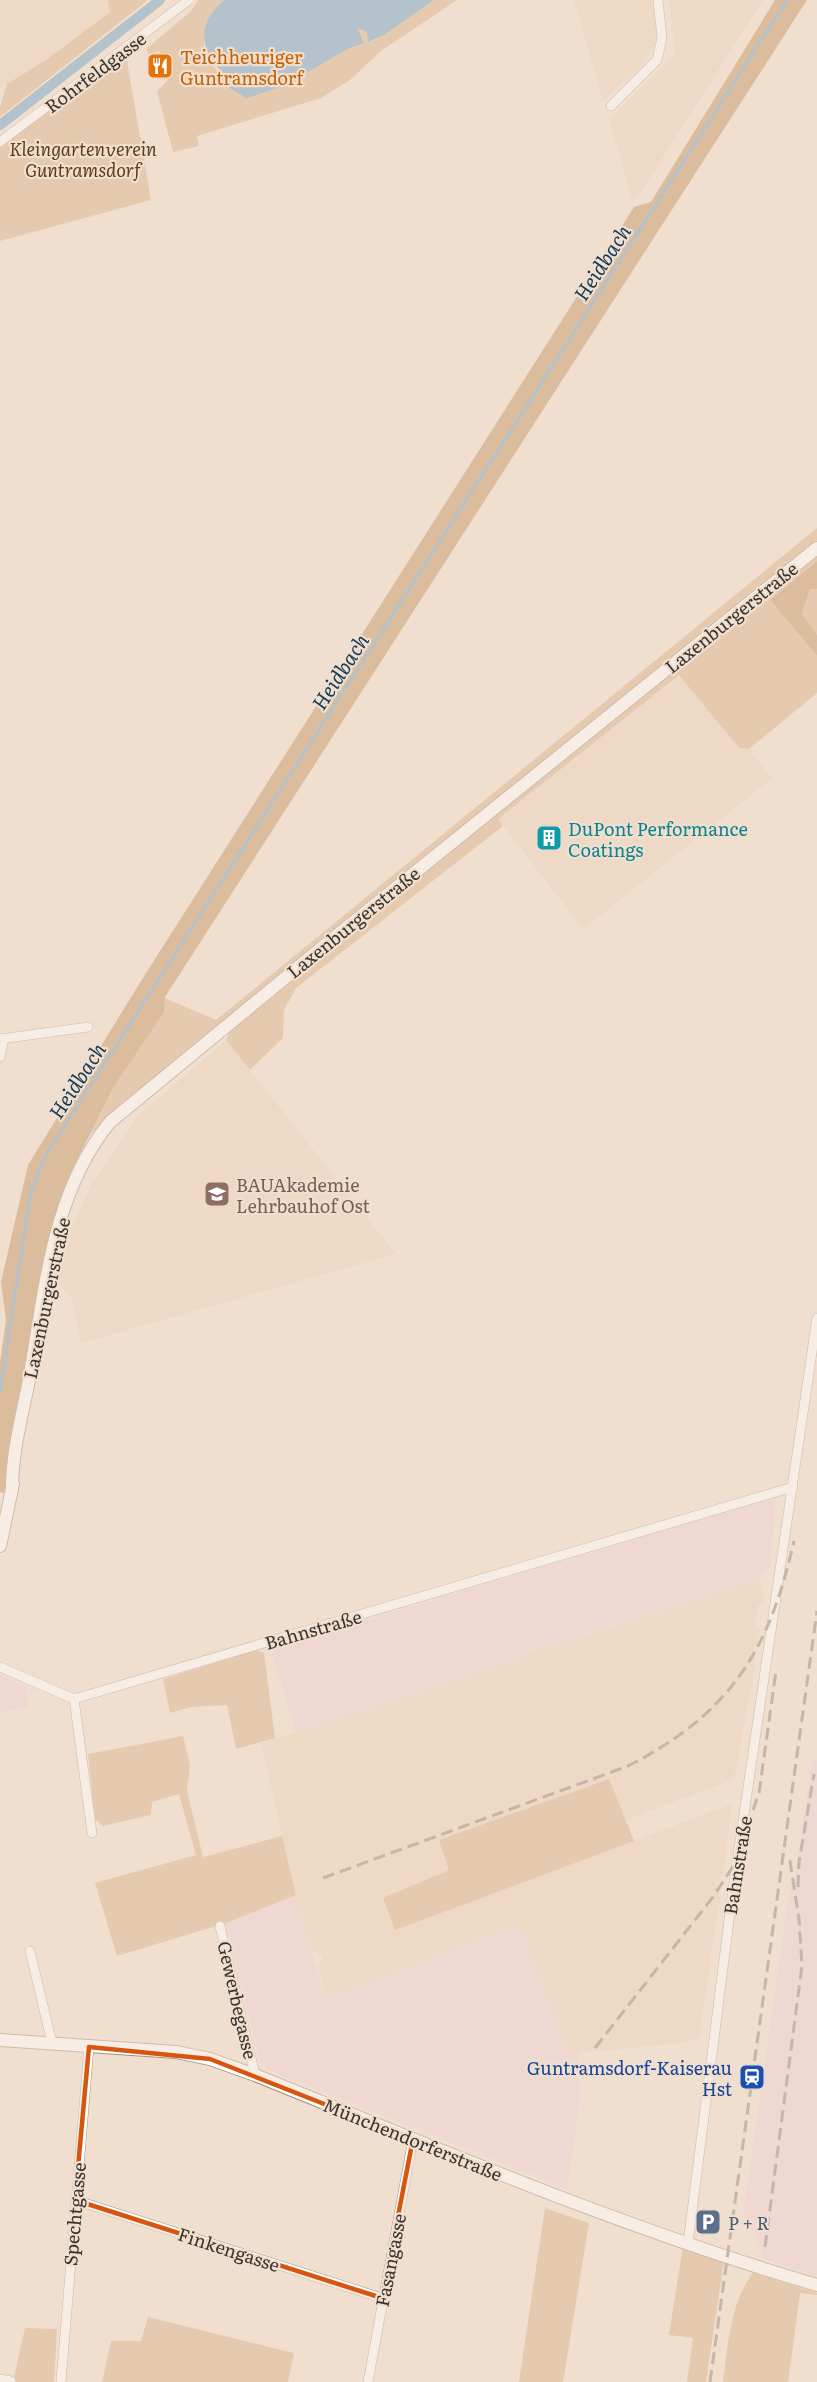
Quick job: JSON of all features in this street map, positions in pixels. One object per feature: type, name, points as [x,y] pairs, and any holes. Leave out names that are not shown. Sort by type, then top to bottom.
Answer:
[{"type":"street","name":"Rohrfeldgasse","points":[[0,142],[189,0]]},
{"type":"street","points":[[611,106],[657,60],[662,38],[658,0]]},
{"type":"street","name":"Laxenburgerstraße","points":[[0,1546],[12,1489],[20,1417],[59,1225],[81,1165],[94,1142],[110,1122],[330,941],[817,548]]},
{"type":"street","points":[[0,1057],[2,1039],[88,1027]]},
{"type":"street","name":"Bahnstraße","points":[[688,2242],[731,1900],[817,1318]]},
{"type":"street","name":"Bahnstraße","points":[[74,1699],[793,1487]]},
{"type":"street","points":[[0,1667],[74,1699],[92,1833]]},
{"type":"street","name":"Gewerbegasse","points":[[220,1926],[255,2075]]},
{"type":"street","points":[[30,1952],[52,2043]]},
{"type":"street","name":"Münchendorferstraße","points":[[0,2040],[176,2052],[210,2059],[558,2197],[750,2265],[817,2285]]},
{"type":"street","name":"Spechtgasse","points":[[61,2381],[89,2047]]},
{"type":"street","name":"Fasangasse","points":[[368,2382],[413,2139]]},
{"type":"street","name":"Finkengasse","points":[[75,2200],[382,2298]]},
{"type":"street","points":[[0,2379],[11,2381]]},
{"type":"highlighted area","points":[[89,2047],[210,2059],[413,2139],[382,2298],[75,2200]]},
{"type":"shaded area","points":[[0,0],[108,0],[110,12],[46,60],[0,88]]},
{"type":"shaded area","points":[[574,0],[654,0],[657,23],[655,43],[644,64],[603,101]]},
{"type":"shaded area","points":[[669,0],[763,0],[637,198],[632,199],[609,119],[675,54]]},
{"type":"shaded area","points":[[775,0],[807,0],[165,997],[164,1012],[113,1088],[71,1172],[53,1224],[4,1493],[0,1492],[0,1362],[6,1320],[1,1282],[28,1165],[141,981],[634,207],[651,202]]},
{"type":"shaded area","points":[[817,561],[817,589],[810,589],[802,614],[817,635],[817,656],[770,600]]},
{"type":"shaded area","name":"DuPont Performance Coatings","points":[[679,675],[739,748],[749,749],[772,778],[583,929],[498,819]]},
{"type":"shaded area","points":[[226,1040],[396,1254],[81,1343],[72,1299],[57,1283],[72,1228],[91,1185],[138,1116]]},
{"type":"shaded area","points":[[776,1496],[770,1566],[759,1579],[527,1652],[528,1658],[296,1732],[271,1649]]},
{"type":"shaded area","points":[[759,1579],[765,1600],[758,1606],[755,1622],[761,1630],[751,1653],[756,1659],[734,1779],[626,1820],[634,1841],[732,1804],[723,1875],[716,1884],[720,1896],[699,2038],[680,2043],[569,2054],[520,1925],[325,1999],[318,1966],[324,1956],[312,1950],[303,1926],[261,1743],[528,1658],[527,1653]]},
{"type":"shaded area","points":[[0,1675],[26,1686],[28,1707],[0,1713]]},
{"type":"shaded area","points":[[812,1760],[817,1760],[817,2276],[762,2259],[761,2247],[743,2215],[790,1885],[795,1876]]},
{"type":"shaded area","points":[[296,1895],[325,1999],[521,1925],[569,2054],[578,2053],[580,2100],[567,2189],[266,2069],[260,2061],[226,1923]]},
{"type":"green space","points":[[108,0],[148,0],[0,117],[0,107],[7,84],[46,60],[110,12]]},
{"type":"green space","points":[[198,0],[224,0],[209,20],[204,44],[209,60],[225,84],[363,43],[356,27],[367,32],[369,42],[384,35],[434,0],[457,0],[381,51],[350,80],[321,98],[197,136],[199,146],[173,152],[157,91],[168,80],[159,51],[149,54],[146,49],[190,12]]},
{"type":"green space","name":"Kleingartenverein Guntramsdorf","points":[[120,60],[127,61],[151,200],[0,241],[0,146]]},
{"type":"green space","points":[[817,528],[817,540],[113,1111],[89,1136],[113,1088],[163,1012],[165,998],[216,1020]]},
{"type":"green space","points":[[817,553],[817,561],[770,600],[817,656],[817,693],[749,749],[739,748],[679,675],[498,819],[503,826],[296,988],[284,1010],[283,1038],[250,1070],[226,1040],[233,1026]]},
{"type":"green space","points":[[810,589],[817,589],[817,635],[802,614]]},
{"type":"green space","points":[[255,1650],[264,1653],[275,1738],[236,1749],[227,1705],[191,1707],[170,1713],[163,1679]]},
{"type":"green space","points":[[183,1736],[190,1765],[187,1791],[203,1857],[282,1836],[296,1895],[226,1923],[117,1956],[95,1883],[196,1855],[179,1794],[152,1802],[151,1815],[103,1826],[95,1819],[88,1754]]},
{"type":"green space","points":[[609,1779],[634,1841],[395,1930],[383,1898],[449,1870],[439,1840]]},
{"type":"green space","points":[[545,2208],[589,2223],[563,2382],[519,2382]]},
{"type":"green space","points":[[683,2246],[724,2261],[706,2382],[687,2382],[693,2338],[669,2335]]},
{"type":"green space","points":[[753,2273],[817,2293],[817,2295],[800,2293],[788,2382],[723,2382],[735,2311],[739,2297]]},
{"type":"green space","points":[[148,2317],[294,2353],[288,2382],[102,2382],[111,2341],[141,2341]]},
{"type":"green space","points":[[25,2328],[57,2329],[54,2382],[13,2382]]},
{"type":"water","points":[[224,0],[434,0],[384,35],[368,42],[367,32],[357,28],[364,43],[347,49],[286,85],[247,98],[226,85],[207,51],[204,34],[206,25],[216,8]]},
{"type":"waterway","points":[[0,125],[160,0]]},
{"type":"waterway","name":"Heidbach","points":[[0,1391],[31,1190],[46,1155],[787,0]]},
{"type":"railway","points":[[323,1878],[628,1766],[664,1746],[694,1724],[719,1701],[740,1675],[758,1647],[784,1580],[794,1541]]},
{"type":"railway","points":[[710,2382],[817,1611]]},
{"type":"railway","points":[[595,2048],[713,1897],[734,1865],[759,1793],[776,1671]]},
{"type":"railway","points":[[798,1887],[799,1862],[814,1774]]},
{"type":"railway","points":[[765,2247],[802,1966],[799,1919],[789,1855]]},
{"type":"place","name":"Teichheuriger Guntramsdorf","points":[[160,66]]},
{"type":"place","name":"DuPont Performance Coatings","points":[[549,838]]},
{"type":"place","name":"BAUAkademie Lehrbauhof Ost","points":[[217,1194]]},
{"type":"place","name":"Guntramsdorf-Kaiserau Hst","points":[[752,2077]]},
{"type":"place","name":"P + R","points":[[708,2222]]}]
